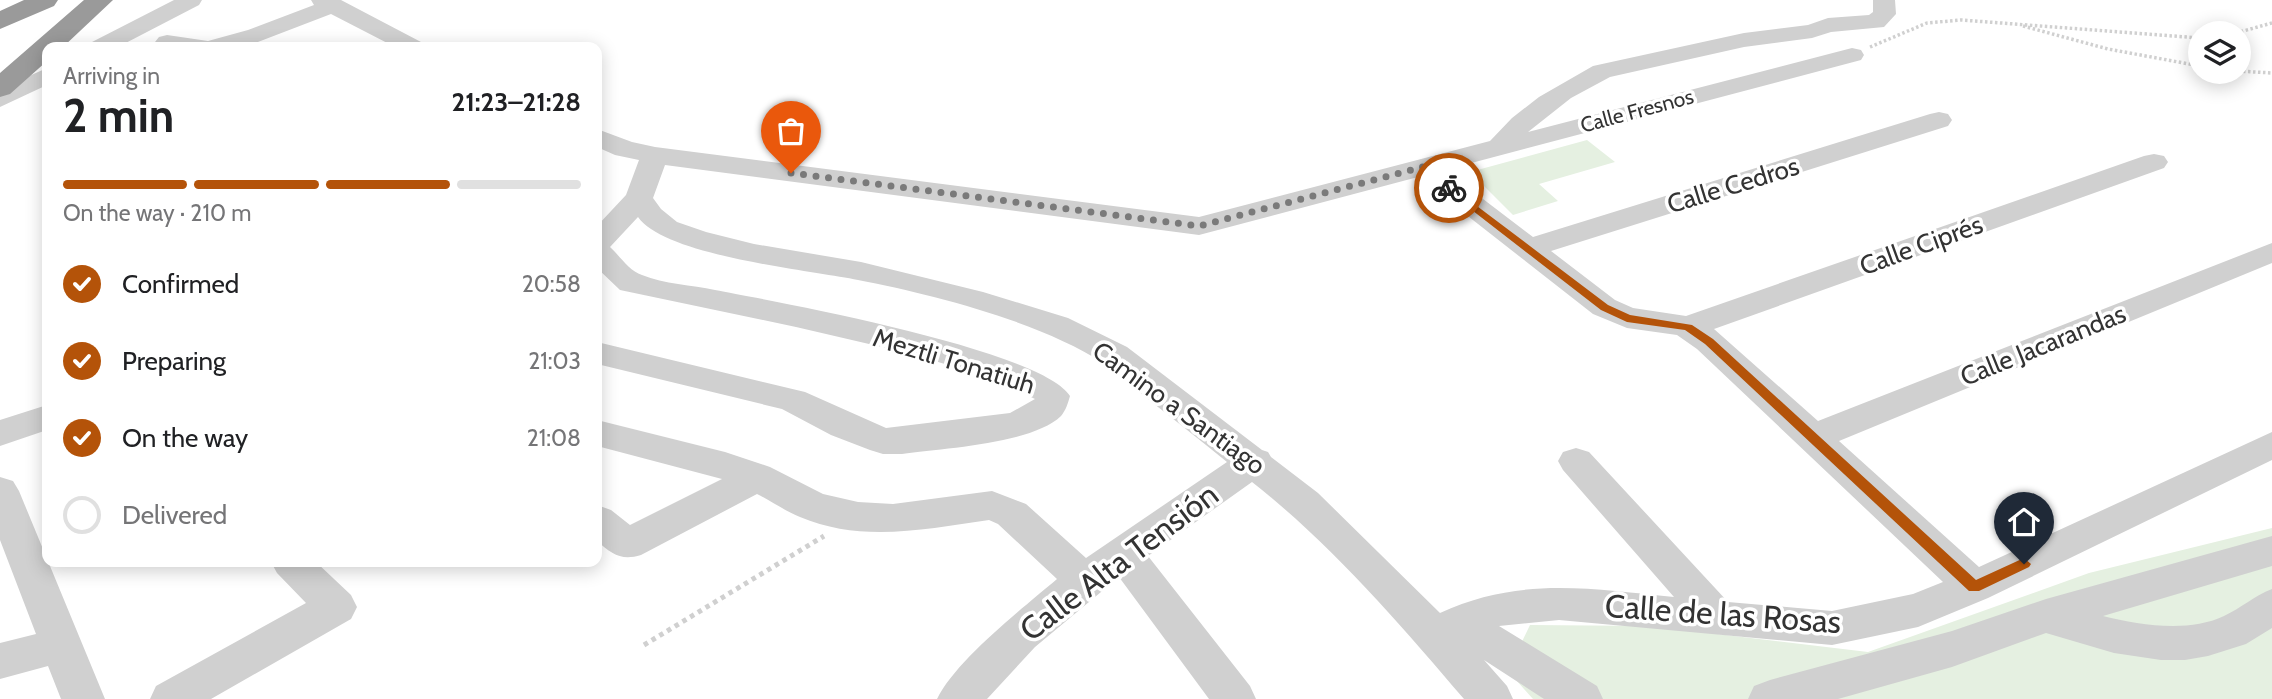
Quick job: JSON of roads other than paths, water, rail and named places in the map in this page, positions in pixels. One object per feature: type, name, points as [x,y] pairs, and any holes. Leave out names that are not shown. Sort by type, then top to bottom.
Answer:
[{"type":"highway","points":[[0,5],[11,0]]},
{"type":"highway","points":[[0,21],[45,0]]},
{"type":"highway","points":[[53,42],[100,0]]},
{"type":"highway","points":[[75,42],[120,0]]},
{"type":"highway","points":[[0,88],[42,51]]},
{"type":"highway","points":[[0,101],[42,71]]},
{"type":"street","points":[[110,42],[191,0]]},
{"type":"street","points":[[1501,146],[1506,138],[1547,104],[1581,80],[1602,71],[1744,40],[1812,31],[1828,24],[1876,22],[1884,14],[1884,0]]},
{"type":"street","points":[[229,42],[253,37],[327,2],[403,42]]},
{"type":"street","name":"Calle Fresnos","points":[[1423,167],[1852,55]]},
{"type":"street","points":[[0,101],[42,78]]},
{"type":"street","name":"Calle Cedros","points":[[1527,249],[1939,120]]},
{"type":"street","points":[[602,139],[625,149],[655,155],[1199,226],[1423,167],[1604,307],[1627,318],[1688,327],[1709,341],[1974,587]]},
{"type":"street","points":[[602,238],[639,198],[655,155]]},
{"type":"street","name":"Calle Ciprés","points":[[1688,327],[2154,162]]},
{"type":"street","name":"Camino a Santiago","points":[[639,198],[651,215],[667,228],[695,239],[754,253],[860,271],[972,299],[1058,325],[1115,355],[1255,461],[1447,629],[1491,699]]},
{"type":"street","name":"Calle Jacarandas","points":[[1814,437],[2272,252]]},
{"type":"street","name":"Meztli Tonatiuh","points":[[602,256],[615,273],[631,284],[905,341],[999,369],[1045,388],[1053,396],[1050,406],[1035,417],[1014,425],[902,441],[883,441],[844,426],[793,400],[602,354]]},
{"type":"street","points":[[0,433],[42,419]]},
{"type":"street","points":[[602,434],[712,461],[757,477],[814,507],[858,516],[893,519],[992,505],[1012,514],[1084,580]]},
{"type":"street","name":"Calle de las Rosas","points":[[1447,629],[1501,608],[1559,603],[1715,615],[1832,628],[1918,610],[1974,587],[2272,445]]},
{"type":"street","name":"Calle Alta Tensión","points":[[958,699],[1020,635],[1084,580],[1255,461]]},
{"type":"street","points":[[1576,461],[1715,615]]},
{"type":"street","points":[[602,524],[627,544],[757,477]]},
{"type":"street","points":[[0,491],[83,699]]},
{"type":"street","points":[[1770,699],[1952,649],[2046,616],[2272,551]]},
{"type":"street","points":[[1123,553],[1234,699]]},
{"type":"street","points":[[172,699],[336,607],[296,567]]},
{"type":"street","points":[[2046,616],[2133,641],[2188,642],[2232,632],[2272,606]]},
{"type":"street","points":[[1447,629],[1581,699]]},
{"type":"street","points":[[0,661],[62,645]]}]
